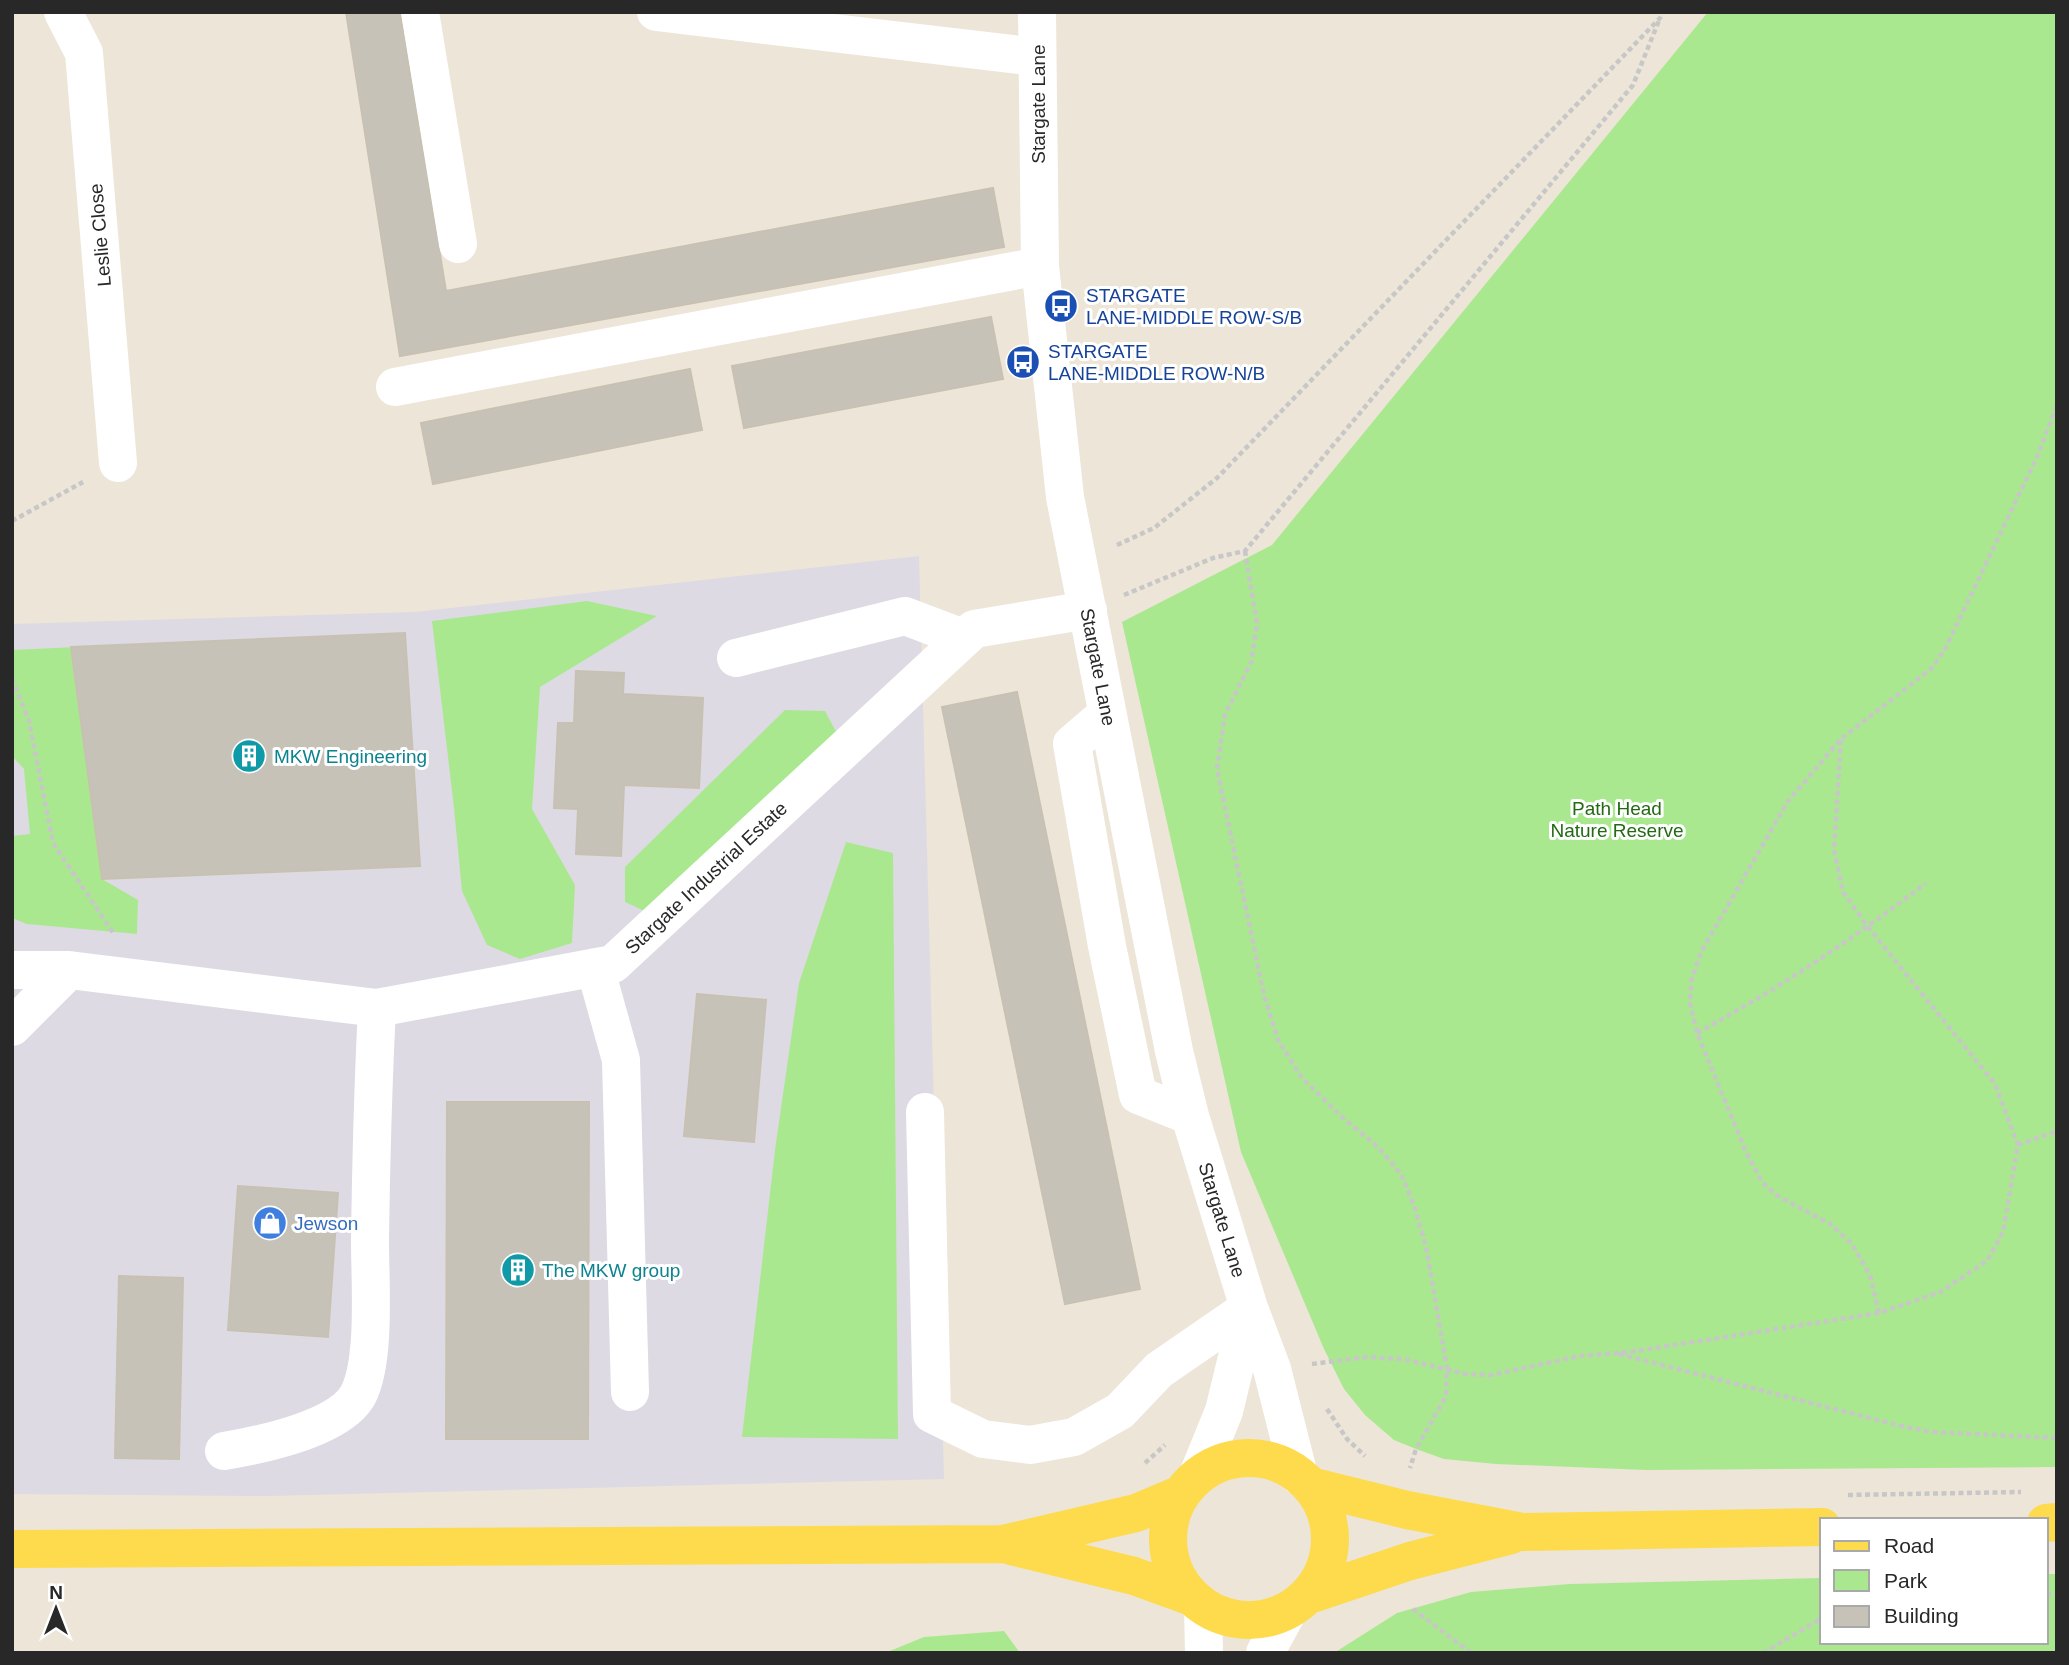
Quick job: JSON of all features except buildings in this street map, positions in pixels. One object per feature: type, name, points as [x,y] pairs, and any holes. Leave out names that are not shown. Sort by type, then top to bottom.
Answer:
[{"type":"main road","points":[[12,1549],[1003,1544],[1136,1513],[1189,1485],[1217,1464],[1260,1459],[1279,1464],[1306,1482],[1406,1510],[1523,1532],[1820,1527]]},
{"type":"main road","points":[[1299,1603],[1324,1572],[1330,1551],[1330,1530],[1325,1510],[1306,1482]]},
{"type":"main road","points":[[1189,1485],[1169,1514],[1167,1537],[1170,1559],[1177,1579],[1196,1601]]},
{"type":"main road","points":[[2038,1507],[2057,1522]]},
{"type":"main road","points":[[1003,1544],[1134,1576],[1196,1601],[1223,1616],[1245,1620],[1265,1619],[1299,1603],[1410,1561],[1523,1532]]},
{"type":"street","name":"Leslie Close","points":[[63,12],[84,52],[118,464]]},
{"type":"street","points":[[420,12],[457,244]]},
{"type":"street","points":[[656,12],[1037,57]]},
{"type":"street","name":"Stargate Lane","points":[[1037,12],[1040,266],[1065,497],[1174,1051],[1190,1116],[1306,1482]]},
{"type":"street","points":[[395,387],[1040,266]]},
{"type":"street","name":"Stargate Industrial Estate","points":[[12,970],[69,970],[377,1008],[613,964],[974,629],[1087,610]]},
{"type":"street","points":[[736,658],[905,616],[963,638]]},
{"type":"street","points":[[595,967],[621,1060],[630,1392]]},
{"type":"street","points":[[12,1027],[69,970]]},
{"type":"street","points":[[224,1451],[315,1427],[336,1417],[357,1395],[369,1351],[372,1113],[377,1008]]},
{"type":"street","points":[[925,1112],[932,1414],[983,1439],[1030,1445],[1074,1437],[1120,1411],[1159,1370],[1249,1308]]},
{"type":"street","points":[[1189,1485],[1224,1411],[1249,1308]]},
{"type":"street","points":[[1196,1601],[1205,1653]]},
{"type":"street","points":[[1265,1653],[1299,1603]]},
{"type":"path","points":[[1087,610],[1213,558],[1245,551],[1633,85],[1663,12]]},
{"type":"path","points":[[1078,563],[1154,528],[1217,478],[1660,18]]},
{"type":"path","points":[[1880,1313],[1870,1275],[1852,1244],[1830,1224],[1776,1195],[1762,1182],[1746,1152],[1697,1033],[1690,1003],[1691,982],[1701,953],[1788,801],[1841,739],[1932,668],[1946,647],[2037,457],[2057,405]]},
{"type":"path","points":[[12,521],[118,464]]},
{"type":"path","points":[[1245,551],[1257,624],[1251,663],[1225,714],[1217,769],[1264,995],[1278,1040],[1301,1078],[1378,1147],[1401,1174],[1414,1205],[1426,1247],[1447,1368],[1446,1395],[1416,1449],[1407,1476]]},
{"type":"path","points":[[12,679],[29,721],[53,843],[145,979]]},
{"type":"path","points":[[1311,1364],[1367,1357],[1403,1359],[1466,1374],[1491,1375],[1580,1356],[1880,1313],[1940,1292],[1987,1261],[2003,1232],[2018,1145],[1995,1084],[1868,928],[1843,892],[1834,850],[1841,739]]},
{"type":"path","points":[[1697,1033],[1781,985],[1868,928],[1926,883]]},
{"type":"path","points":[[2018,1145],[2057,1131]]},
{"type":"path","points":[[1307,1352],[1315,1375]]},
{"type":"path","points":[[1615,1353],[1932,1432],[2057,1438]]},
{"type":"path","points":[[1325,1404],[1336,1426],[1373,1461]]},
{"type":"path","points":[[1843,1495],[2038,1507]]},
{"type":"path","points":[[1413,1609],[1471,1653]]},
{"type":"path","points":[[1763,1653],[1820,1619]]},
{"type":"shaded area","points":[[919,556],[944,1479],[267,1496],[12,1494],[12,624],[415,612]]},
{"type":"green space","name":"Path Head Nature Reserve","points":[[1708,12],[2057,12],[2057,1467],[1646,1470],[1496,1464],[1444,1459],[1416,1449],[1394,1440],[1365,1415],[1344,1389],[1324,1349],[1241,1152],[1122,622],[1272,545]]},
{"type":"green space","points":[[587,601],[657,616],[540,687],[532,809],[575,885],[572,943],[520,959],[487,945],[462,891],[432,621]]},
{"type":"green space","points":[[76,647],[102,879],[138,900],[137,934],[27,924],[12,918],[12,836],[30,834],[24,769],[12,756],[12,650]]},
{"type":"green space","points":[[785,710],[825,711],[840,739],[653,915],[625,902],[625,867]]},
{"type":"green space","points":[[846,842],[893,853],[898,1439],[742,1437],[775,1150],[799,983]]},
{"type":"green space","points":[[2048,1574],[2057,1574],[2057,1653],[1334,1653],[1397,1613],[1471,1592],[1570,1584],[1820,1578],[1820,1644],[2048,1644]]},
{"type":"green space","points":[[1004,1631],[1020,1653],[885,1653],[924,1637]]},
{"type":"place","name":"STARGATE LANE-MIDDLE ROW-S/B","points":[[1061,306]]},
{"type":"place","name":"STARGATE LANE-MIDDLE ROW-N/B","points":[[1023,362]]},
{"type":"place","name":"MKW Engineering","points":[[249,756]]},
{"type":"place","name":"Jewson","points":[[270,1223]]},
{"type":"place","name":"The MKW group","points":[[518,1270]]}]
